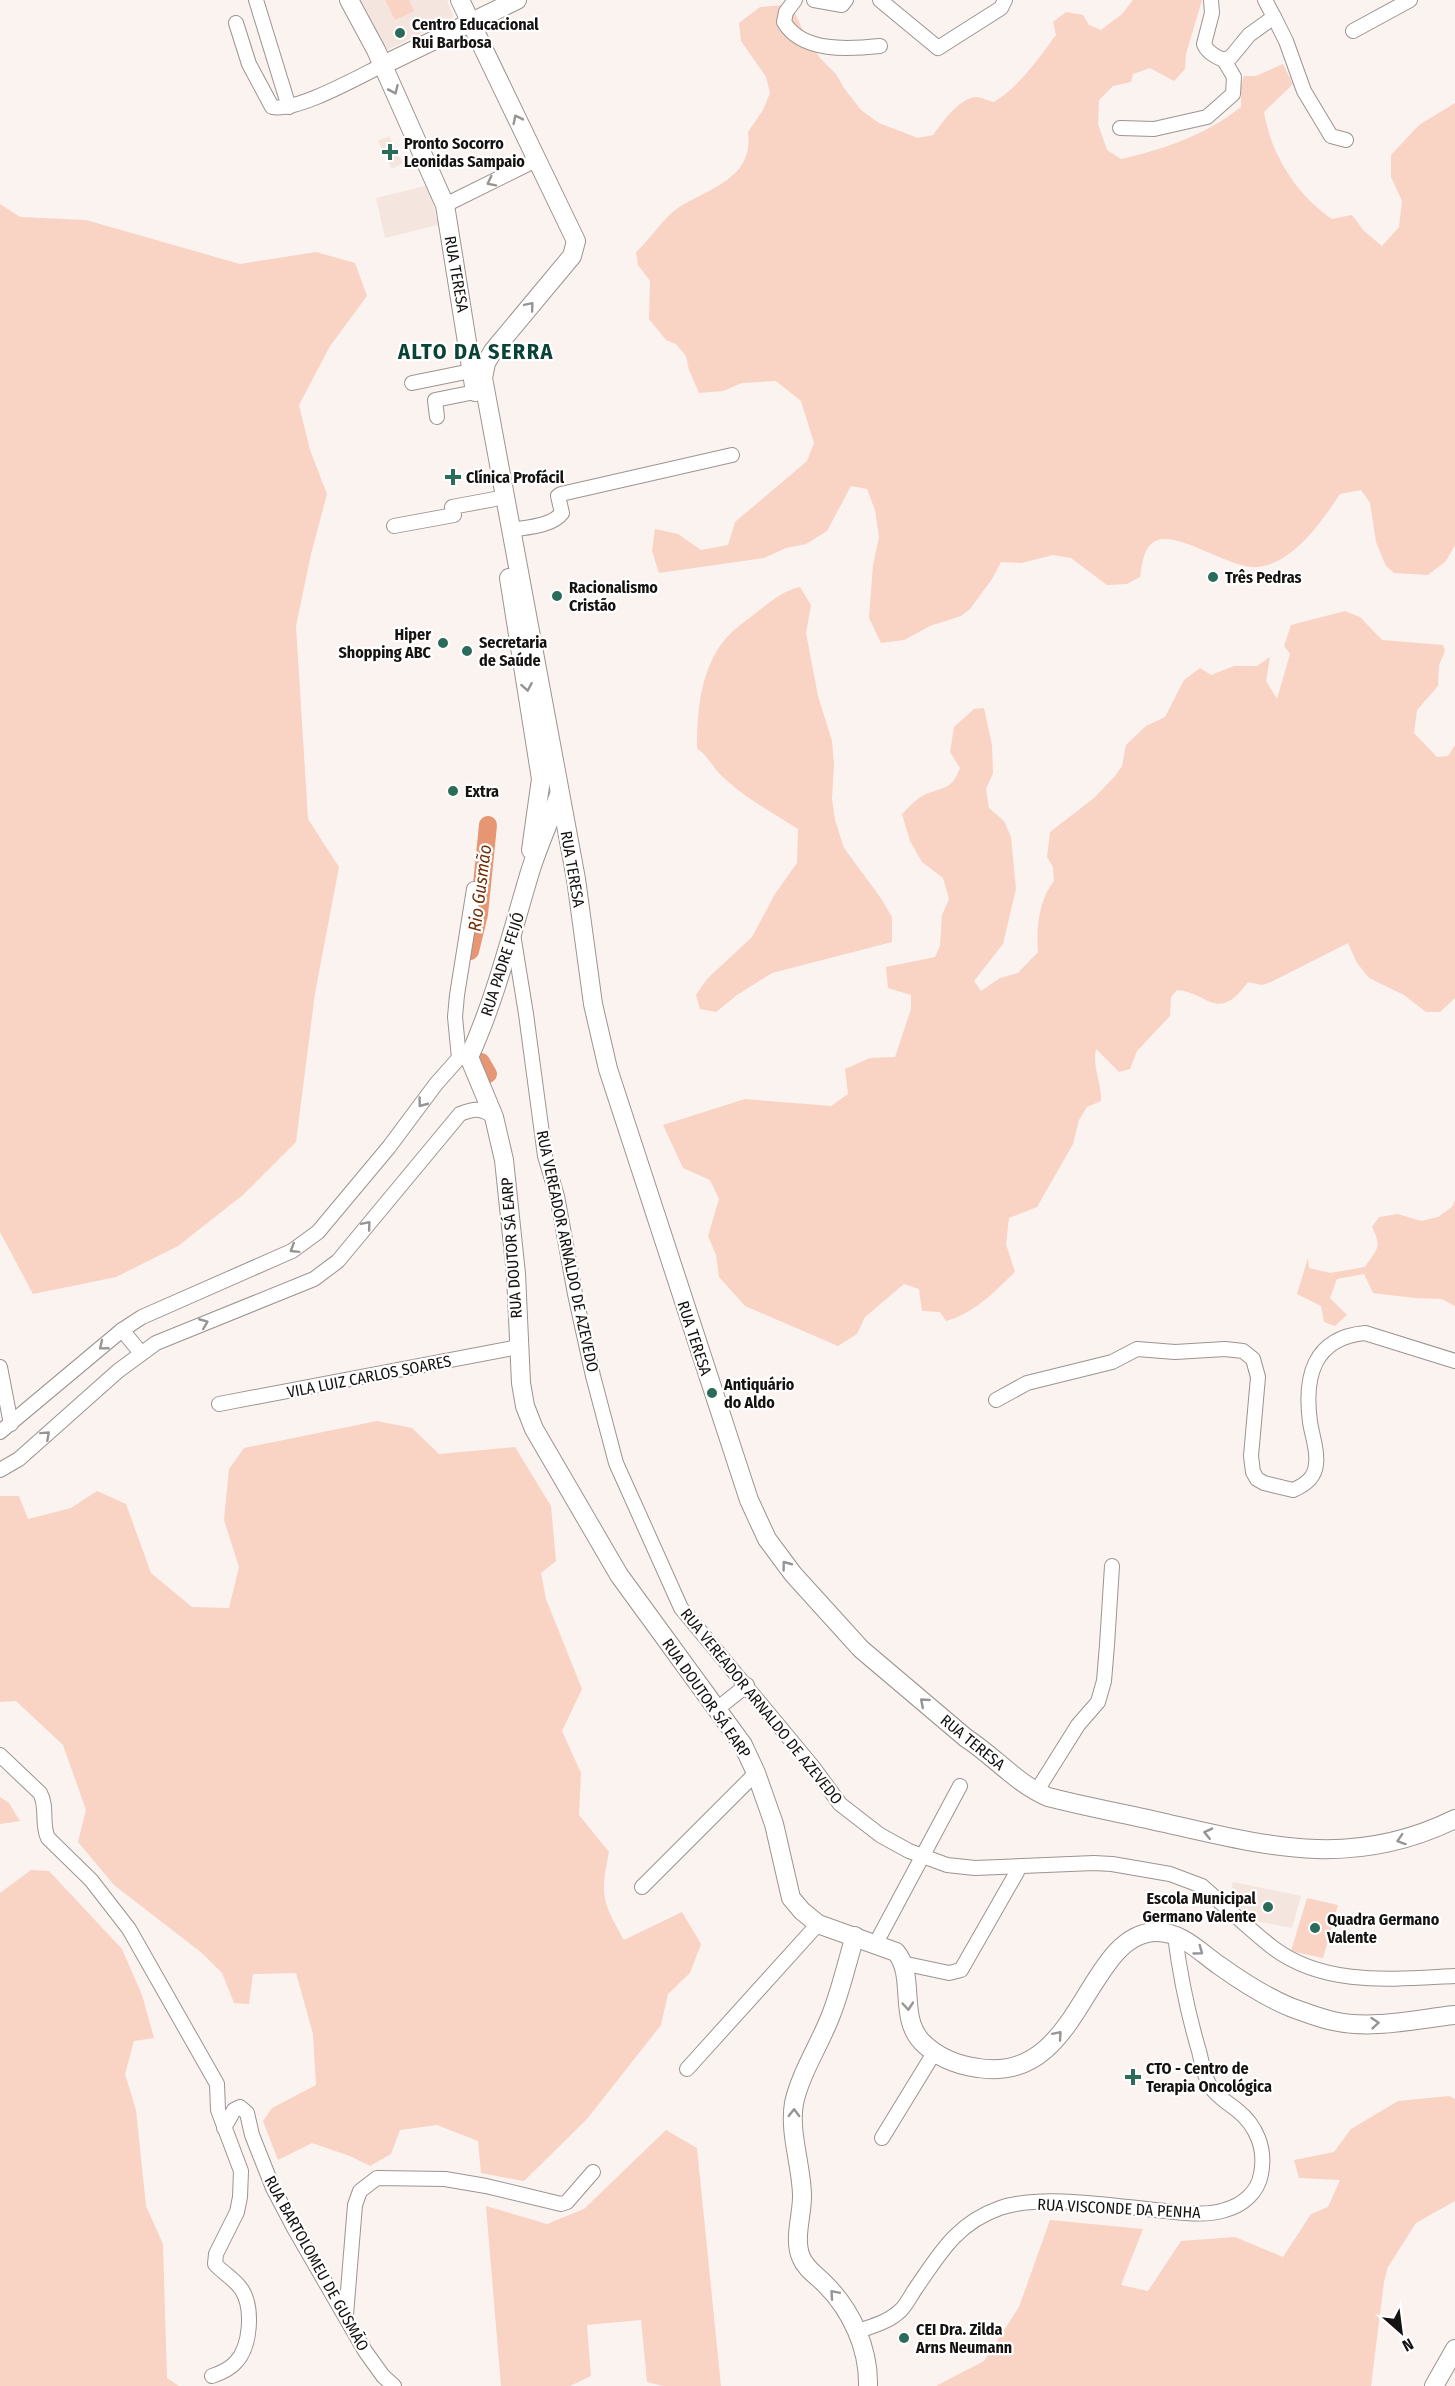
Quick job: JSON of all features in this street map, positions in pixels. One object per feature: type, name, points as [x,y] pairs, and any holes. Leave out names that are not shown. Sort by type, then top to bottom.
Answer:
[{"type":"main road","name":"RUA TERESA","points":[[349,0],[383,65],[445,206],[468,338],[471,371],[533,720],[548,778],[560,794],[576,879],[593,1004],[608,1069],[748,1500],[767,1539],[793,1574],[861,1648],[966,1738],[1036,1791],[1081,1806],[1245,1841],[1309,1850],[1361,1849],[1396,1842],[1455,1819]]},
{"type":"main road","points":[[460,0],[574,234],[575,247],[572,256],[493,351],[479,347],[468,338]]},
{"type":"main road","points":[[383,65],[516,0]]},
{"type":"main road","name":"RUA TERESA","points":[[493,351],[486,363],[483,378],[549,729],[548,778]]},
{"type":"main road","name":"RUA PADRE FEIJÓ","points":[[531,870],[531,843],[548,778]]},
{"type":"main road","name":"RUA PADRE FEIJÓ","points":[[464,1058],[480,1033],[513,934],[531,870],[560,794]]},
{"type":"main road","name":"RUA DOUTOR SÁ EARP","points":[[464,1058],[483,1089],[494,1117],[504,1160],[516,1274],[518,1347],[525,1406],[534,1430],[619,1575],[743,1745],[756,1773],[774,1824],[791,1898],[818,1924],[855,1936],[880,1937],[896,1952],[902,1963]]},
{"type":"main road","points":[[902,1963],[910,2022],[920,2039],[934,2053],[956,2064],[975,2068],[1015,2068],[1030,2060],[1057,2036],[1084,2002],[1108,1961],[1121,1945],[1138,1936],[1157,1932],[1175,1936],[1192,1945],[1249,1985],[1279,2001],[1333,2021],[1367,2024],[1455,2015]]},
{"type":"main road","points":[[855,1936],[831,2014],[804,2074],[794,2104],[794,2136],[801,2167],[802,2196],[798,2249],[808,2268],[844,2307],[865,2356],[868,2386]]},
{"type":"main road","points":[[1434,2386],[1455,2349]]},
{"type":"street","points":[[256,0],[289,106]]},
{"type":"street","points":[[795,0],[786,12],[784,22],[794,35],[832,47],[880,46]]},
{"type":"street","points":[[814,0],[838,5],[843,5],[846,0]]},
{"type":"street","points":[[880,0],[938,48],[1001,8],[1005,0]]},
{"type":"street","points":[[1211,0],[1212,13],[1204,44],[1217,58],[1224,60],[1231,57],[1250,35],[1274,17]]},
{"type":"street","points":[[1265,0],[1286,41],[1304,91],[1330,136],[1346,140]]},
{"type":"street","points":[[1353,31],[1410,0]]},
{"type":"street","points":[[236,23],[243,49],[272,107],[289,106],[383,65]]},
{"type":"street","points":[[1120,128],[1154,129],[1208,117],[1233,94],[1234,77],[1224,60]]},
{"type":"street","points":[[253,72],[276,65]]},
{"type":"street","points":[[445,206],[536,159]]},
{"type":"street","points":[[412,383],[471,371]]},
{"type":"street","points":[[437,417],[435,400],[475,392]]},
{"type":"street","points":[[512,530],[555,520],[562,513],[558,496],[561,494],[732,455]]},
{"type":"street","points":[[394,526],[454,515],[452,507],[495,499]]},
{"type":"street","points":[[6,1428],[122,1330],[169,1303],[292,1251],[318,1232],[389,1147],[436,1084],[464,1058],[455,1017],[474,889]]},
{"type":"street","name":"RUA VEREADOR ARNALDO DE AZEVEDO","points":[[513,934],[545,1156],[557,1196],[575,1294],[616,1463],[681,1608],[747,1685],[840,1804],[880,1835],[909,1851],[947,1865],[975,1868],[1094,1863],[1170,1874],[1202,1886],[1272,1947],[1312,1969],[1367,1979],[1455,1976]]},
{"type":"street","points":[[0,1470],[19,1459],[141,1353],[169,1336],[314,1279],[327,1271],[338,1261],[483,1089]]},
{"type":"street","points":[[460,1114],[473,1109],[483,1109],[494,1117]]},
{"type":"street","points":[[122,1330],[141,1353]]},
{"type":"street","points":[[996,1400],[1027,1383],[1112,1362],[1137,1349],[1175,1353],[1226,1349],[1243,1351],[1253,1359],[1258,1377],[1251,1456],[1253,1472],[1257,1479],[1264,1483],[1293,1490],[1308,1482],[1316,1465],[1309,1394],[1319,1356],[1330,1343],[1349,1334],[1365,1332],[1455,1360]]},
{"type":"street","name":"VILA LUIZ CARLOS SOARES","points":[[219,1404],[518,1347]]},
{"type":"street","points":[[0,1367],[6,1428]]},
{"type":"street","points":[[1036,1791],[1078,1725],[1098,1702],[1104,1681],[1112,1566]]},
{"type":"street","points":[[717,1709],[747,1685]]},
{"type":"street","points":[[0,1755],[36,1788],[44,1799],[45,1832],[48,1838],[91,1880],[129,1929],[217,2084],[218,2110],[241,2171],[240,2197],[232,2226],[225,2234],[214,2259],[215,2265],[234,2280],[246,2300],[247,2338],[243,2353],[236,2362],[228,2369],[212,2376]]},
{"type":"street","points":[[642,1887],[756,1773]]},
{"type":"street","points":[[880,1937],[960,1786]]},
{"type":"street","points":[[902,1963],[944,1972],[956,1973],[961,1970],[1017,1872]]},
{"type":"street","points":[[687,2069],[818,1924]]},
{"type":"street","name":"RUA VISCONDE DA PENHA","points":[[856,2332],[883,2323],[901,2310],[936,2258],[958,2231],[976,2219],[1001,2208],[1030,2202],[1213,2213],[1234,2207],[1250,2195],[1260,2179],[1264,2156],[1261,2145],[1251,2124],[1217,2095],[1209,2084],[1189,2018],[1175,1936]]},
{"type":"street","points":[[882,2138],[934,2053]]},
{"type":"street","name":"RUA BARTOLOMEU DE GUSMÃO","points":[[224,2128],[234,2110],[240,2107],[247,2113],[252,2135],[273,2188],[373,2363],[394,2386]]},
{"type":"street","points":[[346,2315],[355,2205],[360,2191],[377,2178],[445,2179],[561,2204],[567,2202],[592,2172]]},
{"type":"shaded area","name":"Centro Educacional Rui Barbosa","points":[[357,0],[447,0],[453,15],[451,19],[387,50]]},
{"type":"shaded area","points":[[385,0],[409,0],[414,11],[395,20]]},
{"type":"shaded area","points":[[1133,0],[1202,0],[1186,54],[1185,69],[1174,81],[1150,68],[1133,74],[1131,82],[1113,86],[1099,100],[1098,124],[1107,150],[1121,159],[1169,146],[1214,126],[1241,107],[1241,86],[1244,76],[1256,76],[1283,64],[1293,84],[1264,112],[1267,128],[1279,158],[1297,186],[1319,209],[1332,219],[1352,215],[1364,231],[1382,246],[1399,227],[1402,201],[1391,177],[1391,155],[1419,125],[1455,103],[1455,545],[1446,561],[1428,575],[1394,573],[1386,566],[1376,542],[1370,503],[1361,490],[1340,494],[1305,540],[1283,558],[1270,564],[1257,567],[1246,566],[1187,544],[1161,539],[1149,546],[1143,558],[1140,577],[1127,584],[1107,585],[1071,558],[1053,555],[1021,563],[1001,562],[992,579],[970,609],[961,616],[930,626],[904,640],[881,643],[869,618],[873,565],[879,537],[875,510],[867,489],[851,486],[827,531],[806,544],[786,548],[764,558],[659,573],[652,551],[655,529],[678,534],[701,550],[728,545],[735,522],[807,461],[814,443],[801,401],[776,381],[742,383],[723,391],[699,393],[689,370],[686,356],[676,344],[666,340],[649,319],[650,281],[638,265],[636,252],[668,216],[727,180],[744,161],[748,148],[748,132],[763,110],[770,93],[766,77],[741,41],[739,23],[760,7],[785,5],[795,13],[805,35],[820,58],[836,74],[861,110],[879,123],[918,138],[933,135],[951,112],[968,99],[977,97],[994,102],[1003,96],[1028,72],[1056,35],[1053,22],[1066,12],[1083,15],[1089,25],[1101,30],[1122,14]]},
{"type":"shaded area","name":"Pronto Socorro Leonidas Sampaio","points":[[389,136],[403,163],[392,169],[378,141]]},
{"type":"shaded area","points":[[429,185],[438,225],[385,238],[376,198]]},
{"type":"shaded area","points":[[0,204],[20,217],[86,220],[240,264],[316,252],[355,263],[367,296],[330,346],[299,405],[310,450],[327,494],[311,554],[296,626],[308,819],[339,867],[315,993],[296,1142],[243,1195],[178,1246],[116,1277],[33,1294],[0,1232]]},
{"type":"shaded area","points":[[800,587],[811,605],[806,633],[818,696],[832,741],[834,765],[832,799],[835,820],[844,848],[892,917],[892,942],[772,973],[737,995],[716,1012],[700,1009],[696,995],[707,979],[752,937],[775,894],[797,863],[798,829],[733,786],[697,748],[698,718],[703,686],[713,657],[732,632],[777,597]]},
{"type":"shaded area","points":[[1345,611],[1360,617],[1382,640],[1443,645],[1445,651],[1439,665],[1438,686],[1417,710],[1414,733],[1437,757],[1448,756],[1455,745],[1455,998],[1440,1012],[1426,1012],[1404,995],[1369,978],[1357,963],[1348,943],[1271,982],[1262,985],[1248,982],[1237,995],[1221,1004],[1177,990],[1171,997],[1170,1016],[1137,1051],[1130,1069],[1119,1072],[1096,1049],[1095,1062],[1101,1101],[1087,1107],[1079,1120],[1073,1144],[1037,1207],[1009,1218],[1006,1244],[1015,1272],[975,1307],[946,1321],[940,1312],[922,1311],[919,1289],[904,1284],[865,1317],[857,1334],[838,1346],[745,1306],[719,1277],[716,1255],[708,1236],[719,1199],[710,1180],[683,1168],[663,1125],[745,1099],[831,1106],[848,1094],[845,1069],[870,1058],[895,1057],[911,1009],[911,995],[888,988],[886,967],[935,957],[940,946],[942,915],[949,899],[943,878],[922,862],[910,841],[902,814],[921,797],[946,787],[957,775],[960,768],[950,752],[954,727],[974,709],[984,708],[992,745],[993,773],[986,789],[989,808],[1004,821],[1011,837],[1016,889],[1003,944],[974,981],[981,991],[1000,978],[1018,973],[1038,952],[1042,905],[1054,881],[1053,867],[1047,857],[1050,832],[1094,798],[1115,776],[1122,766],[1126,745],[1146,726],[1165,717],[1184,680],[1200,668],[1211,675],[1234,666],[1257,666],[1270,657],[1266,681],[1277,699],[1290,654],[1284,646],[1291,625]]},
{"type":"shaded area","points":[[1455,1200],[1455,1306],[1442,1299],[1373,1293],[1364,1274],[1337,1279],[1330,1298],[1347,1315],[1335,1326],[1324,1322],[1321,1306],[1297,1294],[1308,1258],[1309,1268],[1330,1273],[1365,1267],[1378,1245],[1372,1227],[1379,1217],[1398,1214],[1421,1221],[1438,1217],[1452,1207]]},
{"type":"shaded area","points":[[377,1421],[412,1428],[439,1454],[515,1447],[551,1506],[556,1561],[541,1573],[546,1599],[582,1689],[562,1731],[581,1773],[579,1815],[609,1852],[604,1879],[607,1907],[624,1940],[682,1912],[701,1944],[690,1973],[668,1994],[661,2025],[587,2119],[524,2181],[481,2173],[478,2141],[437,2125],[400,2130],[391,2154],[370,2166],[350,2156],[312,2143],[278,2160],[263,2121],[272,2108],[316,2085],[313,2034],[296,1973],[253,1974],[249,2004],[234,2003],[222,1973],[202,1953],[114,1885],[78,1842],[86,1810],[63,1745],[16,1701],[0,1702],[0,1496],[19,1496],[28,1519],[71,1508],[97,1491],[126,1504],[151,1573],[192,1607],[229,1608],[239,1567],[224,1520],[229,1469],[244,1448]]},
{"type":"shaded area","points":[[0,1797],[9,1803],[20,1821],[0,1824]]},
{"type":"shaded area","points":[[31,1870],[49,1871],[122,1949],[142,1995],[154,2038],[134,2041],[125,2074],[136,2110],[146,2206],[163,2244],[167,2378],[179,2386],[0,2386],[0,1893]]},
{"type":"shaded area","name":"Escola Municipal Germano Valente","points":[[1233,1882],[1301,1896],[1292,1928],[1245,1919],[1236,1911],[1238,1904],[1228,1901]]},
{"type":"shaded area","name":"Quadra Germano Valente","points":[[1307,1898],[1338,1905],[1323,1958],[1291,1951]]},
{"type":"shaded area","points":[[1449,2096],[1455,2099],[1455,2201],[1416,2223],[1388,2267],[1384,2282],[1371,2386],[936,2386],[984,2361],[1019,2307],[1050,2220],[1143,2229],[1121,2285],[1148,2291],[1181,2241],[1235,2237],[1283,2257],[1311,2214],[1328,2207],[1340,2180],[1299,2178],[1294,2160],[1334,2152],[1351,2129],[1398,2101]]},
{"type":"shaded area","points":[[666,2130],[697,2148],[721,2386],[663,2386],[647,2382],[641,2320],[587,2325],[591,2376],[570,2386],[501,2386],[486,2206],[547,2224],[584,2209]]},
{"type":"waterway","name":"Rio Gusmão","points":[[470,951],[479,914],[488,825]]},
{"type":"waterway","points":[[481,1062],[488,1074]]},
{"type":"place","name":"Centro Educacional Rui Barbosa","points":[[400,33]]},
{"type":"place","name":"Pronto Socorro Leonidas Sampaio","points":[[390,152]]},
{"type":"place","name":"Clínica Profácil","points":[[453,477]]},
{"type":"place","name":"Três Pedras","points":[[1213,577]]},
{"type":"place","name":"Racionalismo Cristão","points":[[557,596]]},
{"type":"place","name":"Hiper Shopping ABC","points":[[443,643]]},
{"type":"place","name":"Secretaria de Saúde","points":[[467,651]]},
{"type":"place","name":"Extra","points":[[453,791]]},
{"type":"place","name":"Antiquário do Aldo","points":[[712,1393]]},
{"type":"place","name":"Escola Municipal Germano Valente","points":[[1268,1907]]},
{"type":"place","name":"Quadra Germano Valente","points":[[1315,1928]]},
{"type":"place","name":"CTO - Centro de Terapia Oncológica","points":[[1133,2077]]},
{"type":"place","name":"CEI Dra. Zilda Arns Neumann","points":[[904,2338]]},
{"type":"district","name":"ALTO DA SERRA","points":[[476,351]]}]
